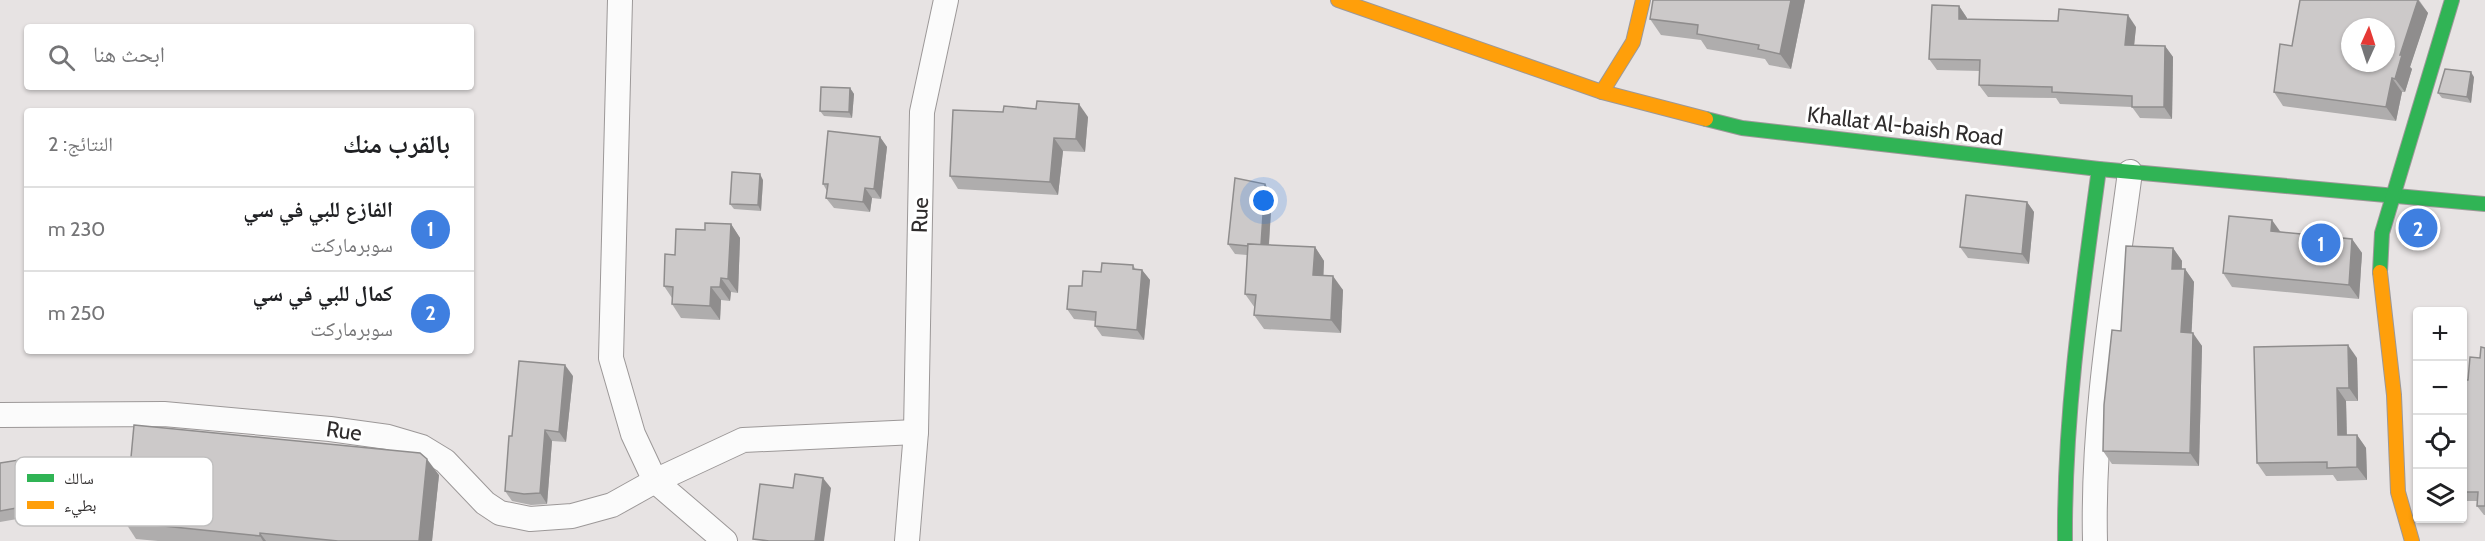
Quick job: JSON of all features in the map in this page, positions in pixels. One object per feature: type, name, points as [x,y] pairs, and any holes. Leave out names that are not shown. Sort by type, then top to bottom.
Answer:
[{"type":"street","points":[[620,0],[611,358],[633,434],[655,481],[725,541]]},
{"type":"street","name":"Rue","points":[[907,541],[916,432],[922,112],[946,0]]},
{"type":"street","name":"Khallat Al-baish Road","points":[[1338,0],[1602,92],[1742,128],[2099,169],[2485,204]]},
{"type":"street","points":[[1602,92],[1634,42],[1643,0]]},
{"type":"street","points":[[2412,541],[2398,492],[2394,395],[2380,272],[2382,233],[2452,0]]},
{"type":"street","points":[[2065,541],[2063,491],[2069,402],[2099,169]]},
{"type":"street","points":[[2095,541],[2095,479],[2108,345],[2130,172]]},
{"type":"street","name":"Rue","points":[[0,415],[165,414],[330,429],[388,437],[422,447],[445,461],[485,503],[500,513],[530,519],[572,516],[612,504],[742,440],[766,437],[916,432]]},
{"type":"building","points":[[1653,0],[1791,0],[1780,54],[1758,49],[1759,45],[1697,34],[1698,25],[1650,19]]},
{"type":"building","points":[[2300,0],[2418,0],[2400,55],[2402,55],[2395,79],[2392,78],[2386,107],[2274,92],[2280,44],[2292,46]]},
{"type":"building","points":[[1932,5],[1959,6],[1959,19],[2058,21],[2059,9],[2128,15],[2125,45],[2165,46],[2164,107],[2132,107],[2132,96],[2052,92],[2052,87],[1979,85],[1980,60],[1929,59]]},
{"type":"building","points":[[2445,69],[2471,72],[2467,97],[2438,93]]},
{"type":"building","points":[[821,87],[850,88],[849,112],[820,111]]},
{"type":"building","points":[[1037,101],[1079,104],[1076,139],[1054,138],[1050,182],[950,176],[953,110],[1003,112],[1004,106],[1036,109]]},
{"type":"building","points":[[828,131],[880,137],[874,189],[865,188],[863,202],[826,198],[828,184],[823,184]]},
{"type":"building","points":[[732,172],[760,174],[758,205],[730,204]]},
{"type":"building","points":[[1235,178],[1265,184],[1261,245],[1228,244]]},
{"type":"building","points":[[1966,195],[2027,202],[2022,254],[1960,247]]},
{"type":"building","points":[[2229,216],[2272,220],[2271,231],[2352,239],[2349,285],[2223,273]]},
{"type":"building","points":[[705,223],[731,224],[728,279],[721,278],[720,287],[711,287],[710,306],[672,304],[673,287],[664,286],[665,254],[675,255],[676,229],[705,230]]},
{"type":"building","points":[[1248,244],[1315,247],[1313,275],[1333,276],[1331,320],[1254,315],[1256,295],[1245,294]]},
{"type":"building","points":[[2126,246],[2173,248],[2172,269],[2185,269],[2181,332],[2193,333],[2190,453],[2103,451],[2104,405],[2112,330],[2121,331]]},
{"type":"building","points":[[1102,263],[1133,265],[1133,269],[1142,270],[1137,330],[1095,326],[1096,312],[1067,309],[1069,286],[1082,286],[1083,271],[1101,272]]},
{"type":"building","points":[[2348,345],[2349,388],[2337,388],[2338,435],[2357,435],[2357,467],[2327,468],[2327,462],[2257,463],[2254,347]]},
{"type":"building","points":[[2481,347],[2485,348],[2485,506],[2477,506],[2478,492],[2467,492],[2467,380],[2470,357],[2480,358]]},
{"type":"building","points":[[519,361],[565,365],[559,432],[545,430],[540,493],[524,494],[505,491],[509,436],[512,436]]},
{"type":"building","points":[[134,425],[420,453],[427,459],[419,541],[338,541],[164,526],[213,526],[213,457],[131,457]]},
{"type":"building","points":[[15,461],[15,508],[0,511],[0,463]]},
{"type":"building","points":[[795,474],[823,478],[815,541],[753,539],[760,484],[793,488]]},
{"type":"traffic: fast","points":[[2380,272],[2382,233],[2452,0]]},
{"type":"traffic: fast","points":[[1706,119],[1742,128],[2099,169],[2485,204]]},
{"type":"traffic: fast","points":[[2065,541],[2065,494],[2071,401],[2099,169]]},
{"type":"traffic: slow","points":[[1338,0],[1602,92],[1706,119]]},
{"type":"traffic: slow","points":[[1602,92],[1633,42],[1643,0]]},
{"type":"traffic: slow","points":[[2380,272],[2394,395],[2398,492],[2412,541]]},
{"type":"place","name":"كمال للبي في سي","points":[[2418,228]]},
{"type":"place","name":"الفازع للبي في سي","points":[[2321,243]]}]
